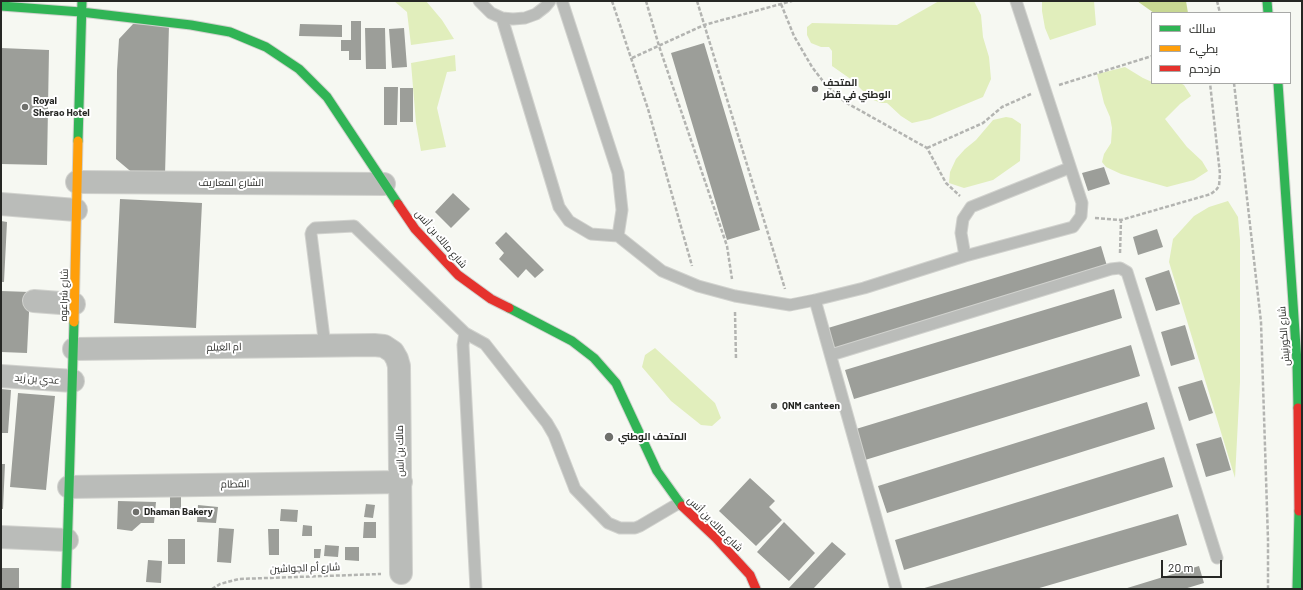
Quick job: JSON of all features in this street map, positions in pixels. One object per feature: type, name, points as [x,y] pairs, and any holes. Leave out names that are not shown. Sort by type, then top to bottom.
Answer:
[{"type":"main road","name":"شارع شراعوه","points":[[66,589],[74,349],[82,1]]},
{"type":"main road","points":[[1267,1],[1268,12]]},
{"type":"main road","name":"شارع مالك بن أنس","points":[[1,6],[81,12],[191,25],[230,32],[266,47],[299,69],[327,97],[415,229],[458,276],[491,299],[572,341],[594,358],[616,383],[657,471],[678,503],[716,538],[750,575],[756,589]]},
{"type":"main road","name":"شارع الكورنيش","points":[[1278,84],[1297,362],[1299,542],[1297,589]]},
{"type":"main road","points":[[1297,362],[1302,386]]},
{"type":"main road","points":[[1288,582],[1299,542]]},
{"type":"street","name":"الشارع المعاريف","points":[[77,182],[384,184]]},
{"type":"street","points":[[1,204],[76,210]]},
{"type":"street","points":[[34,302],[74,304]]},
{"type":"street","name":"ام الغيلم","points":[[74,349],[374,346]]},
{"type":"street","name":"مالك بن انس","points":[[374,346],[384,346],[393,352],[400,366],[401,573]]},
{"type":"street","name":"عدي بن زيد","points":[[1,376],[73,381]]},
{"type":"street","name":"الفطام","points":[[69,487],[401,482]]},
{"type":"street","points":[[1,537],[67,540]]},
{"type":"lane","points":[[479,1],[491,13],[502,18],[513,19],[525,18],[536,14],[550,1]]},
{"type":"lane","points":[[562,1],[618,172],[622,210],[618,236]]},
{"type":"lane","points":[[502,18],[559,207],[569,221],[591,234],[618,236],[662,271],[698,286],[735,296],[790,305],[864,288],[965,256],[1073,227],[1081,216],[1082,203],[1069,168],[1016,1]]},
{"type":"lane","points":[[965,256],[961,233],[963,219],[971,207],[1069,168]]},
{"type":"lane","points":[[325,346],[311,234],[315,228],[350,225],[354,226],[465,333],[485,344],[554,434],[575,489],[608,523],[620,528],[635,528],[678,503]]},
{"type":"lane","points":[[830,355],[1111,269],[1120,268],[1127,272],[1130,280],[1217,558]]},
{"type":"lane","points":[[815,300],[896,589]]},
{"type":"lane","points":[[465,333],[463,345],[476,589]]},
{"type":"path","points":[[612,1],[632,58],[698,286]]},
{"type":"path","points":[[646,1],[659,46],[727,246],[735,296],[736,359]]},
{"type":"path","points":[[697,1],[790,305]]},
{"type":"path","points":[[632,58],[704,25],[792,1]]},
{"type":"path","points":[[1217,1],[1220,12]]},
{"type":"path","points":[[781,4],[794,36],[812,67],[826,85],[845,102],[927,148],[946,183],[971,207]]},
{"type":"path","points":[[1081,216],[1121,220],[1211,194],[1219,186],[1220,174],[1210,84]]},
{"type":"path","points":[[1234,84],[1261,322],[1268,532],[1268,589]]},
{"type":"path","points":[[1120,268],[1121,220]]},
{"type":"path","name":"شارع أم الجواشين","points":[[212,589],[220,584],[239,579],[401,573]]},
{"type":"shaded area","points":[[394,1],[426,1],[442,20],[454,39],[411,45],[407,12]]},
{"type":"shaded area","points":[[939,1],[974,1],[981,15],[983,37],[989,57],[991,79],[983,97],[930,119],[912,123],[901,116],[887,103],[881,103],[871,99],[852,80],[832,66],[832,51],[829,47],[821,47],[811,43],[807,35],[807,27],[812,23],[897,25]]},
{"type":"shaded area","points":[[1042,1],[1094,1],[1096,25],[1050,40],[1045,28]]},
{"type":"shaded area","points":[[1137,1],[1186,1],[1188,12],[1153,12]]},
{"type":"shaded area","points":[[455,55],[456,71],[447,72],[437,108],[446,147],[421,151],[416,123],[411,63]]},
{"type":"shaded area","points":[[1125,67],[1151,82],[1151,84],[1184,85],[1191,96],[1180,104],[1165,119],[1187,147],[1202,161],[1208,171],[1194,180],[1167,187],[1121,174],[1106,167],[1102,162],[1104,154],[1111,143],[1112,128],[1097,74]]},
{"type":"shaded area","points":[[1006,117],[1012,118],[1021,124],[1020,161],[993,180],[964,188],[949,183],[950,172],[956,159],[976,140],[993,120]]},
{"type":"shaded area","points":[[1228,201],[1238,217],[1240,240],[1240,382],[1235,478],[1169,262],[1173,239],[1194,216],[1209,207]]},
{"type":"shaded area","points":[[655,348],[715,403],[721,418],[712,426],[701,425],[671,401],[642,367],[645,355]]},
{"type":"building","points":[[351,21],[361,21],[361,60],[349,60],[349,51],[341,51],[341,40],[351,40]]},
{"type":"building","points":[[133,24],[169,25],[165,175],[135,175],[116,159],[119,39]]},
{"type":"building","points":[[300,24],[342,25],[342,37],[299,36]]},
{"type":"building","points":[[365,28],[385,28],[386,69],[366,69]]},
{"type":"building","points":[[404,28],[407,67],[392,68],[389,29]]},
{"type":"building","points":[[704,43],[760,230],[727,240],[671,53]]},
{"type":"building","name":"Royal Sherao Hotel","points":[[1,48],[49,50],[47,165],[1,164]]},
{"type":"building","points":[[384,87],[398,87],[397,125],[384,125]]},
{"type":"building","points":[[400,88],[413,88],[413,122],[400,122]]},
{"type":"building","points":[[1104,167],[1110,184],[1088,191],[1082,173]]},
{"type":"building","points":[[453,193],[470,209],[451,228],[435,212]]},
{"type":"building","points":[[120,199],[202,203],[196,328],[114,323]]},
{"type":"building","points":[[1,221],[7,222],[4,282],[1,282]]},
{"type":"building","points":[[1157,229],[1163,247],[1138,255],[1133,237]]},
{"type":"building","points":[[506,232],[544,270],[535,278],[526,269],[518,278],[499,259],[504,253],[495,243]]},
{"type":"building","points":[[1101,246],[1107,266],[834,348],[828,328]]},
{"type":"building","points":[[1169,270],[1180,304],[1156,311],[1145,278]]},
{"type":"building","points":[[1114,289],[1122,318],[854,399],[845,370]]},
{"type":"building","points":[[1,291],[30,292],[27,353],[1,352]]},
{"type":"building","points":[[1185,325],[1195,359],[1171,366],[1161,332]]},
{"type":"building","points":[[1131,345],[1140,376],[865,460],[856,429]]},
{"type":"building","points":[[1202,380],[1213,413],[1189,421],[1178,387]]},
{"type":"building","points":[[1,389],[11,390],[8,433],[1,433]]},
{"type":"building","points":[[18,393],[55,396],[46,490],[10,487]]},
{"type":"building","points":[[1147,402],[1155,429],[887,513],[878,486]]},
{"type":"building","points":[[1221,437],[1231,470],[1206,477],[1196,444]]},
{"type":"building","points":[[1164,457],[1173,487],[904,570],[895,540]]},
{"type":"building","points":[[1,464],[5,464],[3,509],[1,509]]},
{"type":"building","points":[[750,478],[775,501],[769,507],[782,520],[756,546],[719,511]]},
{"type":"building","points":[[170,488],[181,488],[181,509],[170,509]]},
{"type":"building","name":"Dhaman Bakery","points":[[118,501],[156,502],[154,523],[141,523],[132,531],[117,529]]},
{"type":"building","points":[[366,504],[375,505],[373,518],[364,517]]},
{"type":"building","points":[[198,505],[218,507],[216,523],[197,522]]},
{"type":"building","points":[[281,509],[298,510],[297,522],[280,521]]},
{"type":"building","points":[[1178,514],[1187,545],[1036,589],[921,589]]},
{"type":"building","points":[[364,522],[376,522],[376,538],[363,538]]},
{"type":"building","points":[[784,522],[815,553],[789,581],[757,552]]},
{"type":"building","points":[[303,525],[312,526],[312,536],[302,536]]},
{"type":"building","points":[[219,528],[234,529],[231,563],[217,562]]},
{"type":"building","points":[[268,529],[279,529],[279,555],[269,555]]},
{"type":"building","points":[[168,539],[185,539],[185,564],[168,564]]},
{"type":"building","points":[[832,542],[846,554],[813,589],[788,589]]},
{"type":"building","points":[[325,545],[339,546],[338,557],[324,556]]},
{"type":"building","points":[[345,547],[359,547],[359,561],[345,560]]},
{"type":"building","points":[[314,549],[321,549],[320,558],[314,558]]},
{"type":"building","points":[[148,560],[162,561],[161,583],[146,582]]},
{"type":"building","points":[[1199,566],[1204,583],[1184,589],[1124,589]]},
{"type":"building","points":[[1,568],[19,568],[19,589],[1,589]]},
{"type":"traffic: fast","points":[[78,141],[82,1]]},
{"type":"traffic: fast","points":[[1267,1],[1268,12]]},
{"type":"traffic: fast","points":[[1,6],[81,12],[191,25],[230,32],[266,47],[299,69],[327,97],[398,204]]},
{"type":"traffic: fast","points":[[1278,84],[1297,362],[1298,408]]},
{"type":"traffic: fast","points":[[509,308],[572,341],[594,358],[616,383],[657,471],[682,506]]},
{"type":"traffic: fast","points":[[66,589],[74,322]]},
{"type":"traffic: fast","points":[[1297,589],[1299,511]]},
{"type":"traffic: slow","points":[[74,322],[78,141]]},
{"type":"traffic: jam","points":[[398,204],[415,229],[458,275],[491,299],[509,308]]},
{"type":"traffic: jam","points":[[1298,408],[1299,511]]},
{"type":"traffic: jam","points":[[682,506],[716,538],[750,575],[756,589]]},
{"type":"place","name":"المتحف الوطني في قطر","points":[[815,89]]},
{"type":"place","name":"Royal Sherao Hotel","points":[[25,107]]},
{"type":"place","name":"QNM canteen","points":[[774,406]]},
{"type":"place","name":"المتحف الوطني","points":[[609,437]]},
{"type":"place","name":"Dhaman Bakery","points":[[136,512]]}]
